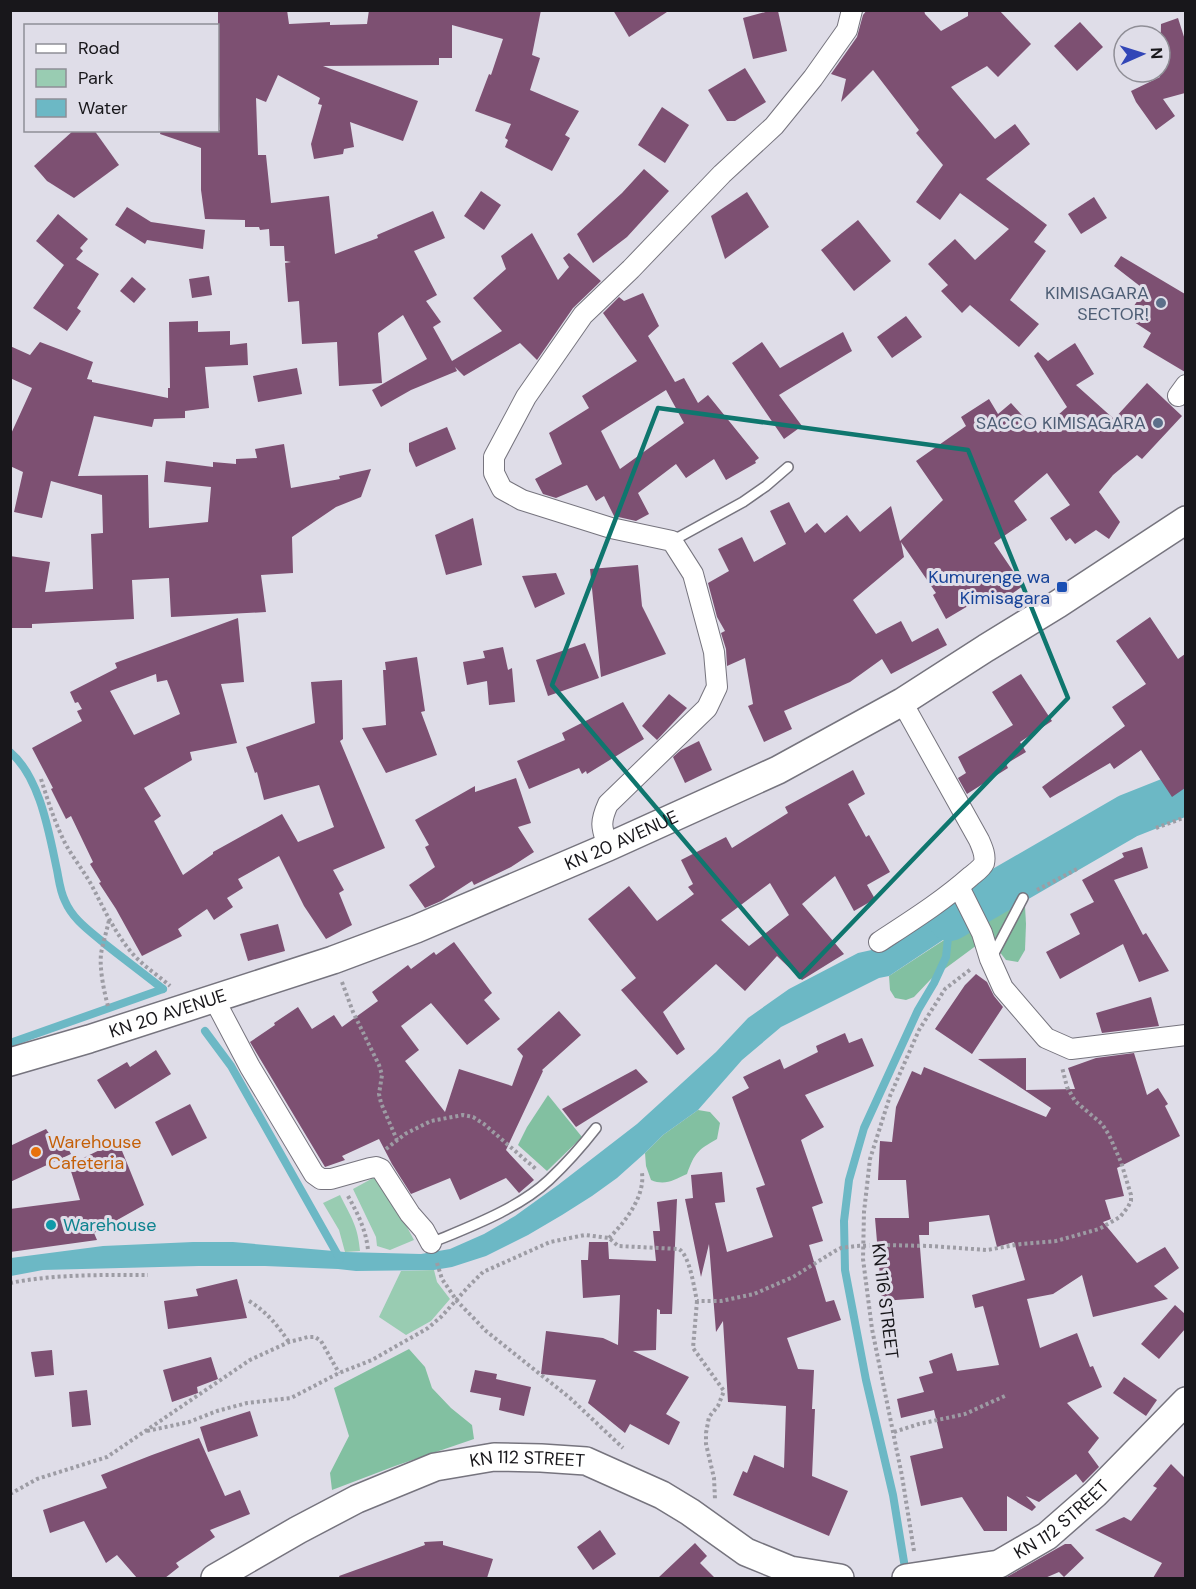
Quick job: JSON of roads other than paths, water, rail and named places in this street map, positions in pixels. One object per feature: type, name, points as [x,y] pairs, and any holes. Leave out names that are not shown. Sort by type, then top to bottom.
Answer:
[{"type":"main road","name":"KN 20 AVENUE","points":[[10,1062],[333,960],[416,929],[608,847],[778,770],[902,702],[1058,604],[1185,520]]},
{"type":"main road","name":"KN 112 STREET","points":[[912,1578],[999,1564],[1047,1536],[1095,1494],[1185,1401]]},
{"type":"main road","name":"KN 112 STREET","points":[[215,1578],[357,1499],[435,1467],[494,1457],[586,1461],[662,1495],[746,1552],[790,1570],[840,1578]]},
{"type":"street","points":[[608,847],[602,827],[602,817],[608,804],[707,708],[717,687],[714,652],[693,574],[672,541],[611,528],[522,500],[502,489],[494,473],[494,457],[526,398],[583,315],[631,269],[722,174],[774,126],[813,78],[847,30],[852,10]]},
{"type":"street","points":[[879,942],[942,900],[961,892],[984,863],[983,848],[902,702]]},
{"type":"street","points":[[961,892],[982,933],[990,959],[1003,988],[1046,1038],[1071,1049],[1185,1035]]},
{"type":"street","points":[[202,1002],[249,1067],[314,1174],[321,1179],[331,1179],[376,1167],[381,1169],[410,1214],[424,1230],[433,1250]]},
{"type":"lane","points":[[672,541],[743,502],[788,467]]},
{"type":"lane","points":[[990,959],[1023,898]]},
{"type":"lane","points":[[433,1250],[531,1195],[549,1180],[596,1128]]},
{"type":"water","points":[[944,910],[950,919],[949,936],[889,976],[879,978],[781,1027],[742,1060],[698,1110],[663,1135],[617,1178],[562,1215],[486,1256],[434,1270],[356,1271],[265,1266],[199,1266],[43,1270],[11,1276],[11,1258],[103,1246],[233,1242],[345,1252],[421,1254],[450,1249],[484,1234],[515,1216],[558,1185],[637,1124],[716,1052],[748,1018],[789,989],[858,953],[876,949]]},
{"type":"waterway","points":[[10,752],[29,776],[42,807],[63,897],[68,908],[88,930],[163,989]]},
{"type":"waterway","points":[[950,919],[1128,816],[1186,793]]},
{"type":"waterway","points":[[904,1562],[893,1495],[866,1380],[845,1270],[844,1221],[849,1180],[864,1128],[918,1010],[946,957],[950,919]]},
{"type":"waterway","points":[[10,1043],[163,989]]},
{"type":"waterway","points":[[205,1031],[231,1066],[340,1259]]},
{"type":"place","name":"KIMISAGARA SECTOR!","points":[[1161,303]]},
{"type":"place","name":"SACCO KIMISAGARA","points":[[1158,423]]},
{"type":"place","name":"Kumurenge wa Kimisagara","points":[[1062,587]]},
{"type":"place","name":"Warehouse Cafeteria","points":[[36,1152]]},
{"type":"place","name":"Warehouse","points":[[51,1225]]}]
